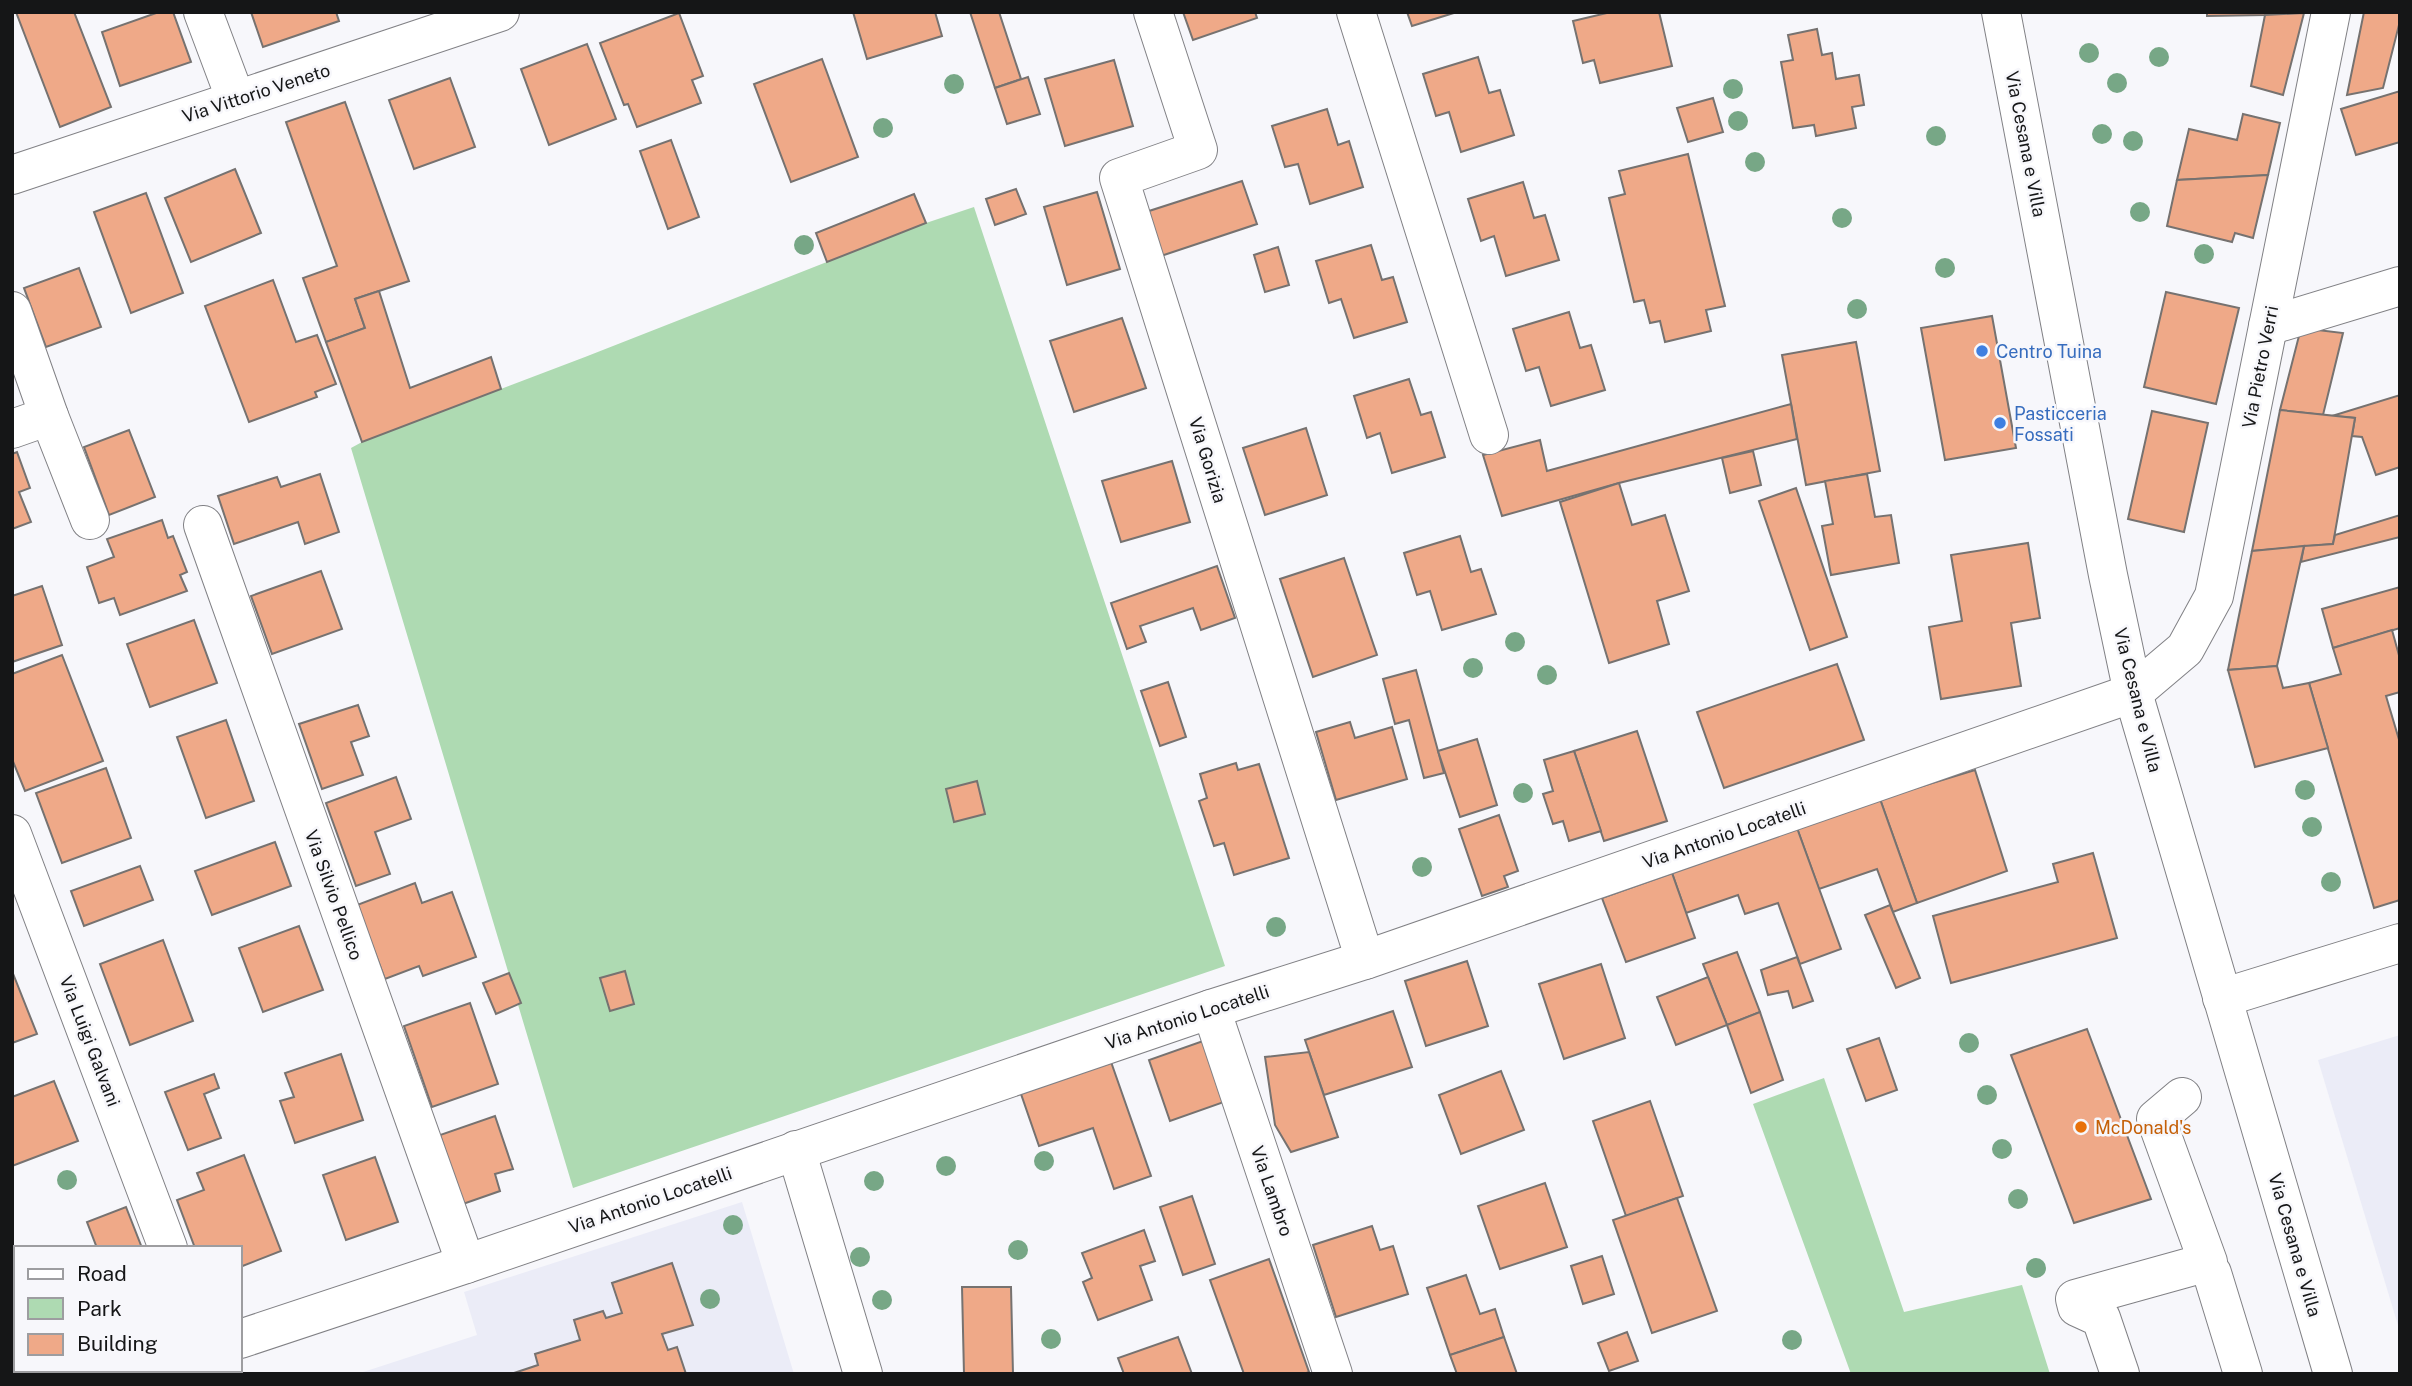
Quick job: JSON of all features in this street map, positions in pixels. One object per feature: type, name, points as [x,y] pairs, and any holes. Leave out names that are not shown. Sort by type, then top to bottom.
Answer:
[{"type":"street","points":[[202,12],[236,100]]},
{"type":"street","name":"Via Gorizia","points":[[1153,12],[1198,150],[1119,178],[1365,960]]},
{"type":"street","points":[[1356,12],[1489,435]]},
{"type":"street","name":"Via Cesana e Villa","points":[[2001,12],[2108,575],[2133,692],[2333,1374]]},
{"type":"street","name":"Via Pietro Verri","points":[[2133,692],[2185,649],[2214,596],[2331,12]]},
{"type":"street","name":"Via Vittorio Veneto","points":[[12,175],[479,15]]},
{"type":"street","points":[[2268,326],[2400,286]]},
{"type":"street","points":[[12,311],[90,520]]},
{"type":"street","points":[[12,429],[49,416]]},
{"type":"street","name":"Via Silvio Pellico","points":[[202,525],[466,1264]]},
{"type":"street","name":"Via Antonio Locatelli","points":[[242,1338],[1211,1009],[1365,960],[2133,692]]},
{"type":"street","name":"Via Luigi Galvani","points":[[12,834],[167,1246]]},
{"type":"street","points":[[2222,998],[2400,943]]},
{"type":"street","name":"Via Lambro","points":[[1211,1009],[1334,1374]]},
{"type":"street","points":[[2120,1374],[2101,1318],[2077,1307],[2075,1299],[2208,1262],[2157,1119],[2182,1097]]},
{"type":"street","points":[[796,1150],[863,1374]]},
{"type":"street","points":[[2212,1273],[2243,1374]]},
{"type":"shaded area","points":[[2400,1035],[2400,1332],[2318,1060]]},
{"type":"shaded area","points":[[742,1202],[794,1374],[357,1374],[477,1335],[464,1292]]},
{"type":"green space","points":[[974,207],[1225,966],[573,1188],[351,448],[926,223]]},
{"type":"green space","points":[[1824,1078],[1904,1312],[2022,1285],[2050,1374],[1851,1374],[1753,1104]]},
{"type":"building","points":[[16,12],[74,12],[111,107],[60,127]]},
{"type":"building","points":[[159,12],[173,12],[191,62],[120,86],[102,32]]},
{"type":"building","points":[[251,12],[336,12],[339,21],[263,47]]},
{"type":"building","points":[[853,12],[935,12],[942,36],[867,59]]},
{"type":"building","points":[[970,12],[999,12],[1021,79],[995,88]]},
{"type":"building","points":[[1183,12],[1255,12],[1257,18],[1193,40]]},
{"type":"building","points":[[1407,12],[1457,12],[1412,26]]},
{"type":"building","points":[[1611,12],[1659,12],[1672,66],[1600,83],[1594,60],[1583,63],[1573,21]]},
{"type":"building","points":[[2207,12],[2266,12],[2265,15],[2207,16]]},
{"type":"building","points":[[2266,12],[2304,12],[2265,15]]},
{"type":"building","points":[[2364,12],[2400,12],[2400,21],[2383,88],[2347,95]]},
{"type":"building","points":[[679,13],[703,76],[692,80],[701,103],[637,127],[628,104],[624,105],[600,43]]},
{"type":"building","points":[[2304,13],[2283,95],[2251,86],[2265,15]]},
{"type":"building","points":[[1817,29],[1822,55],[1832,53],[1836,79],[1859,75],[1864,105],[1852,107],[1856,128],[1816,136],[1814,125],[1793,128],[1781,62],[1793,60],[1788,35]]},
{"type":"building","points":[[587,44],[616,119],[549,145],[521,69]]},
{"type":"building","points":[[1478,57],[1489,93],[1500,90],[1514,135],[1461,152],[1449,112],[1436,116],[1423,74]]},
{"type":"building","points":[[822,59],[858,157],[791,182],[754,84]]},
{"type":"building","points":[[1114,60],[1133,126],[1065,146],[1045,79]]},
{"type":"building","points":[[1028,77],[1040,114],[1007,124],[995,88]]},
{"type":"building","points":[[450,78],[475,147],[414,169],[389,100]]},
{"type":"building","points":[[2400,91],[2400,142],[2356,155],[2341,109]]},
{"type":"building","points":[[1713,98],[1723,132],[1688,142],[1677,108]]},
{"type":"building","points":[[345,102],[409,281],[355,299],[365,328],[326,342],[303,278],[337,266],[286,122]]},
{"type":"building","points":[[1327,109],[1338,145],[1349,141],[1363,187],[1310,204],[1298,164],[1285,167],[1272,126]]},
{"type":"building","points":[[2243,114],[2280,123],[2268,175],[2177,180],[2189,129],[2237,140]]},
{"type":"building","points":[[671,140],[699,217],[668,229],[640,151]]},
{"type":"building","points":[[1688,154],[1725,306],[1706,310],[1711,331],[1665,342],[1660,321],[1650,323],[1644,300],[1634,302],[1609,198],[1625,194],[1619,171]]},
{"type":"building","points":[[235,169],[261,233],[191,262],[165,198]]},
{"type":"building","points":[[2268,175],[2253,238],[2235,233],[2232,242],[2167,226],[2177,180]]},
{"type":"building","points":[[1242,181],[1257,224],[1161,256],[1146,212]]},
{"type":"building","points":[[1523,182],[1534,218],[1545,215],[1559,260],[1506,276],[1494,236],[1481,241],[1468,199]]},
{"type":"building","points":[[1016,189],[1026,214],[995,225],[986,199]]},
{"type":"building","points":[[1097,192],[1120,269],[1067,285],[1044,207]]},
{"type":"building","points":[[146,193],[183,293],[131,313],[94,212]]},
{"type":"building","points":[[914,194],[926,223],[827,262],[816,233]]},
{"type":"building","points":[[1371,245],[1382,280],[1393,277],[1407,322],[1354,338],[1341,299],[1329,303],[1316,261]]},
{"type":"building","points":[[1278,247],[1289,285],[1265,292],[1254,255]]},
{"type":"building","points":[[79,268],[101,327],[46,347],[24,288]]},
{"type":"building","points":[[273,280],[296,342],[317,335],[336,384],[315,392],[317,397],[249,422],[205,306]]},
{"type":"building","points":[[379,291],[410,388],[491,357],[501,389],[362,442],[326,342],[365,328],[355,299]]},
{"type":"building","points":[[2166,292],[2239,308],[2216,404],[2144,387]]},
{"type":"building","points":[[1569,312],[1580,348],[1591,345],[1605,390],[1551,406],[1539,367],[1526,371],[1513,329]]},
{"type":"building","points":[[1992,316],[2016,448],[1945,460],[1921,328]]},
{"type":"building","points":[[1122,318],[1146,388],[1074,412],[1050,341]]},
{"type":"building","points":[[2301,328],[2343,333],[2323,415],[2280,410]]},
{"type":"building","points":[[1856,342],[1880,471],[1806,485],[1782,355]]},
{"type":"building","points":[[1409,379],[1421,415],[1431,412],[1445,457],[1392,473],[1380,433],[1367,438],[1354,396]]},
{"type":"building","points":[[2400,395],[2400,467],[2376,475],[2362,437],[2352,436],[2355,418],[2332,416]]},
{"type":"building","points":[[1791,404],[1797,439],[1619,483],[1502,516],[1483,455],[1540,440],[1547,471]]},
{"type":"building","points":[[2280,410],[2355,418],[2333,544],[2252,551]]},
{"type":"building","points":[[2152,411],[2208,423],[2184,532],[2128,519]]},
{"type":"building","points":[[1306,428],[1327,495],[1265,515],[1243,448]]},
{"type":"building","points":[[129,430],[155,497],[109,515],[84,447]]},
{"type":"building","points":[[1753,451],[1761,485],[1730,493],[1722,458]]},
{"type":"building","points":[[17,452],[30,488],[19,492],[31,522],[12,529],[12,454]]},
{"type":"building","points":[[1172,461],[1190,522],[1121,542],[1102,481]]},
{"type":"building","points":[[320,474],[339,532],[305,544],[298,522],[234,544],[218,496],[277,477],[281,487]]},
{"type":"building","points":[[1867,474],[1875,517],[1891,515],[1899,563],[1831,575],[1822,526],[1833,524],[1825,481]]},
{"type":"building","points":[[1619,483],[1632,525],[1665,515],[1689,591],[1657,601],[1669,644],[1609,663],[1560,502]]},
{"type":"building","points":[[1796,488],[1847,637],[1810,650],[1759,501]]},
{"type":"building","points":[[2400,515],[2400,537],[2301,562],[2304,546],[2333,544],[2335,535]]},
{"type":"building","points":[[162,520],[168,538],[173,536],[187,572],[180,575],[187,591],[120,615],[114,598],[99,603],[87,567],[114,557],[107,539]]},
{"type":"building","points":[[1460,536],[1471,572],[1481,569],[1496,614],[1442,630],[1430,591],[1417,595],[1404,553]]},
{"type":"building","points":[[2028,543],[2040,618],[2011,623],[2021,686],[1941,699],[1929,627],[1962,621],[1951,555]]},
{"type":"building","points":[[2304,546],[2277,666],[2228,670],[2252,551]]},
{"type":"building","points":[[1344,558],[1377,655],[1313,677],[1280,579]]},
{"type":"building","points":[[1217,566],[1235,618],[1201,630],[1193,608],[1140,626],[1146,642],[1127,649],[1111,603]]},
{"type":"building","points":[[321,571],[342,629],[272,654],[251,596]]},
{"type":"building","points":[[42,586],[62,645],[12,662],[12,596]]},
{"type":"building","points":[[2400,587],[2400,628],[2333,648],[2322,609]]},
{"type":"building","points":[[194,620],[217,683],[150,707],[127,644]]},
{"type":"building","points":[[2392,630],[2400,659],[2400,692],[2386,696],[2400,743],[2400,900],[2374,908],[2309,683],[2341,674],[2333,648]]},
{"type":"building","points":[[62,655],[103,761],[25,791],[12,759],[12,674]]},
{"type":"building","points":[[1837,664],[1864,740],[1724,788],[1697,712]]},
{"type":"building","points":[[2277,666],[2283,688],[2309,683],[2328,748],[2255,767],[2228,670]]},
{"type":"building","points":[[1416,670],[1444,773],[1424,778],[1409,720],[1395,724],[1383,679]]},
{"type":"building","points":[[1168,682],[1186,737],[1160,746],[1141,691]]},
{"type":"building","points":[[358,705],[369,736],[351,742],[363,775],[322,789],[299,724]]},
{"type":"building","points":[[226,720],[254,801],[206,818],[177,737]]},
{"type":"building","points":[[1350,722],[1355,738],[1392,727],[1407,779],[1336,800],[1316,732]]},
{"type":"building","points":[[1637,731],[1667,821],[1604,841],[1574,751]]},
{"type":"building","points":[[1477,739],[1497,805],[1460,817],[1438,751]]},
{"type":"building","points":[[1574,751],[1601,831],[1569,841],[1563,821],[1553,824],[1543,794],[1553,791],[1544,760]]},
{"type":"building","points":[[1236,763],[1238,770],[1259,764],[1289,858],[1234,875],[1224,843],[1214,846],[1199,801],[1207,798],[1200,774]]},
{"type":"building","points":[[106,768],[131,838],[62,863],[36,793]]},
{"type":"building","points":[[1975,770],[2007,871],[1917,903],[1880,799]]},
{"type":"building","points":[[396,777],[411,819],[375,832],[390,874],[356,886],[326,803]]},
{"type":"building","points":[[977,781],[985,814],[954,822],[946,789]]},
{"type":"building","points":[[1880,799],[1917,903],[1893,912],[1877,869],[1819,889],[1797,828]]},
{"type":"building","points":[[1499,815],[1518,871],[1504,876],[1508,887],[1482,896],[1459,829]]},
{"type":"building","points":[[1797,828],[1841,949],[1800,964],[1778,903],[1745,914],[1738,895],[1686,913],[1672,873]]},
{"type":"building","points":[[275,842],[291,886],[212,915],[195,871]]},
{"type":"building","points":[[2093,853],[2117,938],[1951,983],[1933,916],[2058,882],[2053,864]]},
{"type":"building","points":[[140,866],[153,900],[84,926],[71,891]]},
{"type":"building","points":[[1672,873],[1695,938],[1626,962],[1602,898]]},
{"type":"building","points":[[415,883],[422,903],[452,892],[476,957],[423,976],[419,966],[385,979],[357,905]]},
{"type":"building","points":[[1890,905],[1920,978],[1896,988],[1865,915]]},
{"type":"building","points":[[299,926],[323,990],[263,1012],[239,948]]},
{"type":"building","points":[[163,940],[193,1021],[130,1045],[100,964]]},
{"type":"building","points":[[1737,952],[1760,1012],[1727,1025],[1703,964]]},
{"type":"building","points":[[1797,957],[1813,1001],[1793,1008],[1788,991],[1768,995],[1761,970]]},
{"type":"building","points":[[1467,961],[1488,1026],[1426,1046],[1405,981]]},
{"type":"building","points":[[1601,964],[1625,1038],[1564,1059],[1539,984]]},
{"type":"building","points":[[12,971],[37,1034],[12,1043]]},
{"type":"building","points":[[625,971],[634,1004],[610,1011],[600,978]]},
{"type":"building","points":[[509,973],[521,1003],[496,1014],[483,983]]},
{"type":"building","points":[[1708,977],[1727,1025],[1676,1045],[1657,997]]},
{"type":"building","points":[[470,1003],[498,1084],[432,1107],[404,1026]]},
{"type":"building","points":[[1393,1011],[1412,1067],[1324,1095],[1305,1040]]},
{"type":"building","points":[[1760,1012],[1783,1080],[1751,1093],[1727,1025]]},
{"type":"building","name":"McDonald's","points":[[2087,1029],[2151,1199],[2074,1223],[2011,1055]]},
{"type":"building","points":[[1879,1038],[1897,1090],[1866,1101],[1847,1049]]},
{"type":"building","points":[[1203,1041],[1224,1102],[1170,1121],[1149,1060]]},
{"type":"building","points":[[1309,1052],[1338,1137],[1291,1152],[1275,1125],[1265,1057]]},
{"type":"building","points":[[341,1054],[363,1120],[295,1143],[280,1101],[294,1097],[285,1073]]},
{"type":"building","points":[[1110,1059],[1151,1176],[1114,1189],[1093,1128],[1039,1146],[1020,1091]]},
{"type":"building","points":[[1501,1071],[1524,1130],[1461,1154],[1439,1095]]},
{"type":"building","points":[[214,1074],[219,1088],[204,1094],[221,1138],[188,1150],[165,1092]]},
{"type":"building","points":[[54,1081],[78,1141],[12,1166],[12,1097]]},
{"type":"building","points":[[1650,1101],[1683,1196],[1626,1216],[1593,1121]]},
{"type":"building","points":[[495,1116],[513,1169],[495,1174],[500,1191],[463,1204],[440,1135]]},
{"type":"building","points":[[244,1155],[281,1251],[242,1266],[242,1246],[194,1246],[177,1200],[204,1190],[197,1173]]},
{"type":"building","points":[[375,1157],[398,1222],[346,1240],[323,1175]]},
{"type":"building","points":[[1545,1183],[1567,1247],[1500,1269],[1478,1206]]},
{"type":"building","points":[[1192,1196],[1215,1264],[1183,1275],[1160,1207]]},
{"type":"building","points":[[1677,1198],[1717,1311],[1652,1333],[1613,1220]]},
{"type":"building","points":[[126,1207],[141,1246],[96,1246],[87,1222]]},
{"type":"building","points":[[1372,1226],[1380,1250],[1393,1246],[1408,1294],[1336,1317],[1313,1245]]},
{"type":"building","points":[[1144,1230],[1155,1261],[1140,1266],[1152,1300],[1098,1320],[1083,1282],[1092,1278],[1082,1253]]},
{"type":"building","points":[[1602,1256],[1614,1294],[1583,1304],[1571,1266]]},
{"type":"building","points":[[1269,1259],[1309,1372],[1304,1374],[1244,1374],[1210,1280]]},
{"type":"building","points":[[672,1263],[693,1325],[662,1334],[668,1350],[677,1347],[686,1374],[511,1374],[538,1365],[535,1354],[580,1340],[574,1320],[603,1311],[606,1318],[622,1313],[612,1283]]},
{"type":"building","points":[[1466,1275],[1480,1314],[1495,1309],[1504,1337],[1450,1355],[1427,1288]]},
{"type":"building","points":[[962,1287],[1011,1287],[1013,1374],[964,1374]]},
{"type":"building","points":[[14,1294],[14,1372],[26,1372],[21,1374],[14,1374],[12,1369]]},
{"type":"building","points":[[1627,1332],[1638,1361],[1609,1371],[1598,1343]]},
{"type":"building","points":[[1178,1337],[1192,1374],[1124,1374],[1118,1358]]},
{"type":"building","points":[[1504,1337],[1517,1374],[1457,1374],[1450,1355]]},
{"type":"place","name":"Centro Tuina","points":[[1982,351]]},
{"type":"place","name":"Pasticceria Fossati","points":[[2000,423]]},
{"type":"place","name":"McDonald's","points":[[2081,1127]]}]
